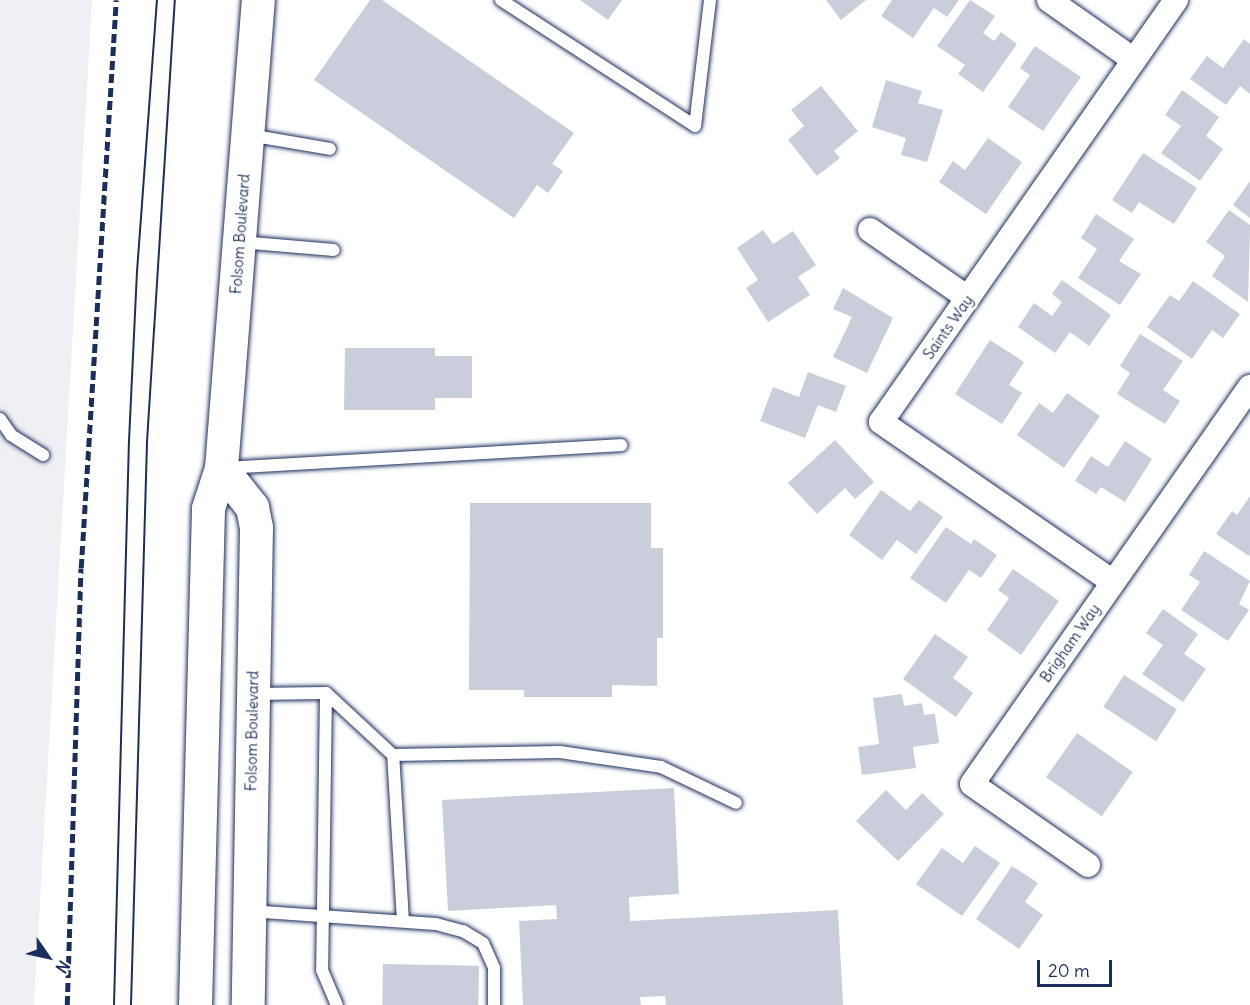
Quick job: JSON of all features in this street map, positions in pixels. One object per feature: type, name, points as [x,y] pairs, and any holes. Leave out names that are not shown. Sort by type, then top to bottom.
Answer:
[{"type":"main road","name":"Folsom Boulevard","points":[[195,1005],[207,507],[222,468],[258,0]]},
{"type":"main road","name":"Folsom Boulevard","points":[[222,468],[252,507],[256,527],[248,1005]]},
{"type":"street","points":[[1049,0],[1134,60]]},
{"type":"street","name":"Saints Way","points":[[1113,582],[881,422],[1176,0]]},
{"type":"street","points":[[870,230],[968,298]]},
{"type":"street","name":"Brigham Way","points":[[1088,865],[972,784],[1250,387]]},
{"type":"lane","points":[[501,0],[695,126],[710,0]]},
{"type":"lane","points":[[248,135],[330,149]]},
{"type":"lane","points":[[239,242],[333,250]]},
{"type":"lane","points":[[0,420],[11,435],[43,455]]},
{"type":"lane","points":[[222,468],[621,445]]},
{"type":"lane","points":[[326,693],[322,970],[337,1005]]},
{"type":"lane","points":[[252,694],[326,693],[393,755],[403,921]]},
{"type":"lane","points":[[393,755],[560,752],[661,767],[736,803]]},
{"type":"lane","points":[[248,911],[324,914],[436,924],[463,931],[483,943],[494,968],[495,1005]]},
{"type":"shaded area","points":[[0,0],[92,0],[34,1005],[0,1005]]},
{"type":"building","points":[[370,0],[382,0],[574,133],[552,164],[563,171],[548,193],[537,185],[514,218],[314,80]]},
{"type":"building","points":[[580,0],[622,0],[608,20]]},
{"type":"building","points":[[826,0],[866,0],[841,20]]},
{"type":"building","points":[[892,0],[959,0],[947,17],[934,8],[913,38],[881,16]]},
{"type":"building","points":[[970,0],[995,16],[983,33],[994,41],[1001,32],[1017,44],[983,92],[958,74],[965,65],[937,46]]},
{"type":"building","points":[[1244,39],[1250,44],[1250,94],[1240,86],[1226,105],[1190,79],[1207,56],[1223,68]]},
{"type":"building","points":[[1035,46],[1081,77],[1043,131],[1008,107],[1030,75],[1020,68]]},
{"type":"building","points":[[886,80],[922,91],[918,103],[943,110],[927,162],[901,155],[906,138],[872,127]]},
{"type":"building","points":[[821,86],[858,131],[834,151],[840,158],[817,176],[788,140],[804,126],[791,110]]},
{"type":"building","points":[[1182,90],[1219,117],[1206,136],[1223,149],[1200,181],[1161,153],[1181,126],[1165,115]]},
{"type":"building","points":[[988,138],[1022,162],[986,214],[939,182],[953,161],[965,170]]},
{"type":"building","points":[[1143,153],[1197,188],[1174,224],[1139,202],[1132,213],[1112,200]]},
{"type":"building","points":[[1250,181],[1250,218],[1233,205]]},
{"type":"building","points":[[1229,210],[1250,225],[1248,302],[1212,276],[1225,256],[1206,242]]},
{"type":"building","points":[[1096,214],[1134,239],[1119,261],[1141,274],[1120,305],[1078,278],[1097,249],[1081,238]]},
{"type":"building","points":[[763,230],[773,244],[793,231],[816,265],[798,277],[810,295],[768,322],[746,288],[758,280],[737,248]]},
{"type":"building","points":[[1062,280],[1111,315],[1089,346],[1070,332],[1055,353],[1018,327],[1034,303],[1052,316],[1062,302],[1052,294]]},
{"type":"building","points":[[1193,281],[1240,314],[1223,338],[1212,330],[1192,359],[1147,327],[1170,295],[1179,301]]},
{"type":"building","points":[[843,288],[893,318],[867,373],[833,357],[852,317],[833,309]]},
{"type":"building","points":[[1140,334],[1183,361],[1163,390],[1180,401],[1165,424],[1117,394],[1130,373],[1120,366]]},
{"type":"building","points":[[990,340],[1024,362],[1009,385],[1022,393],[1002,424],[955,394]]},
{"type":"building","points":[[345,348],[435,348],[435,356],[472,356],[472,398],[435,398],[435,410],[344,410]]},
{"type":"building","points":[[808,372],[846,386],[836,412],[818,405],[805,438],[760,421],[773,387],[799,397]]},
{"type":"building","points":[[1067,393],[1100,416],[1064,468],[1017,435],[1039,403],[1053,413]]},
{"type":"building","points":[[835,440],[874,482],[855,499],[845,488],[817,514],[788,483]]},
{"type":"building","points":[[1125,441],[1152,459],[1125,502],[1101,487],[1096,494],[1075,481],[1091,456],[1108,467]]},
{"type":"building","points":[[881,490],[910,511],[919,500],[943,517],[916,554],[897,540],[882,560],[849,535]]},
{"type":"building","points":[[1250,496],[1249,556],[1216,534],[1232,511],[1237,515]]},
{"type":"building","points":[[470,503],[651,503],[651,548],[663,548],[663,638],[657,638],[657,686],[612,685],[612,697],[524,697],[524,690],[469,690]]},
{"type":"building","points":[[946,527],[971,544],[974,539],[997,555],[981,578],[969,570],[946,603],[910,578]]},
{"type":"building","points":[[1204,551],[1250,581],[1239,604],[1249,610],[1228,641],[1181,610],[1200,582],[1189,575]]},
{"type":"building","points":[[1013,569],[1059,601],[1021,655],[987,630],[1009,598],[998,590]]},
{"type":"building","points":[[1163,609],[1198,634],[1184,654],[1206,669],[1183,702],[1142,674],[1163,645],[1146,633]]},
{"type":"building","points":[[935,634],[968,657],[953,678],[973,693],[956,717],[903,679]]},
{"type":"building","points":[[1124,675],[1177,709],[1156,741],[1103,707]]},
{"type":"building","points":[[902,694],[904,706],[922,703],[924,715],[935,714],[939,743],[913,747],[916,768],[862,775],[858,747],[879,744],[873,698]]},
{"type":"building","points":[[1077,733],[1133,772],[1102,816],[1046,777]]},
{"type":"building","points":[[674,788],[679,894],[629,897],[630,921],[838,910],[843,1005],[666,1005],[665,996],[640,997],[641,1005],[523,1005],[519,921],[557,919],[556,905],[448,911],[442,800]]},
{"type":"building","points":[[886,790],[906,810],[922,793],[944,814],[898,861],[856,821]]},
{"type":"building","points":[[975,846],[1000,863],[962,916],[916,884],[942,848],[963,863]]},
{"type":"building","points":[[1012,866],[1038,883],[1025,902],[1043,915],[1019,949],[976,919]]},
{"type":"building","points":[[383,964],[479,966],[478,1005],[382,1005]]},
{"type":"tram line","points":[[114,1005],[129,441],[137,272],[157,0]]},
{"type":"tram line","points":[[131,1005],[147,442],[175,0]]},
{"type":"railway","points":[[67,1005],[81,568],[116,0]]}]
